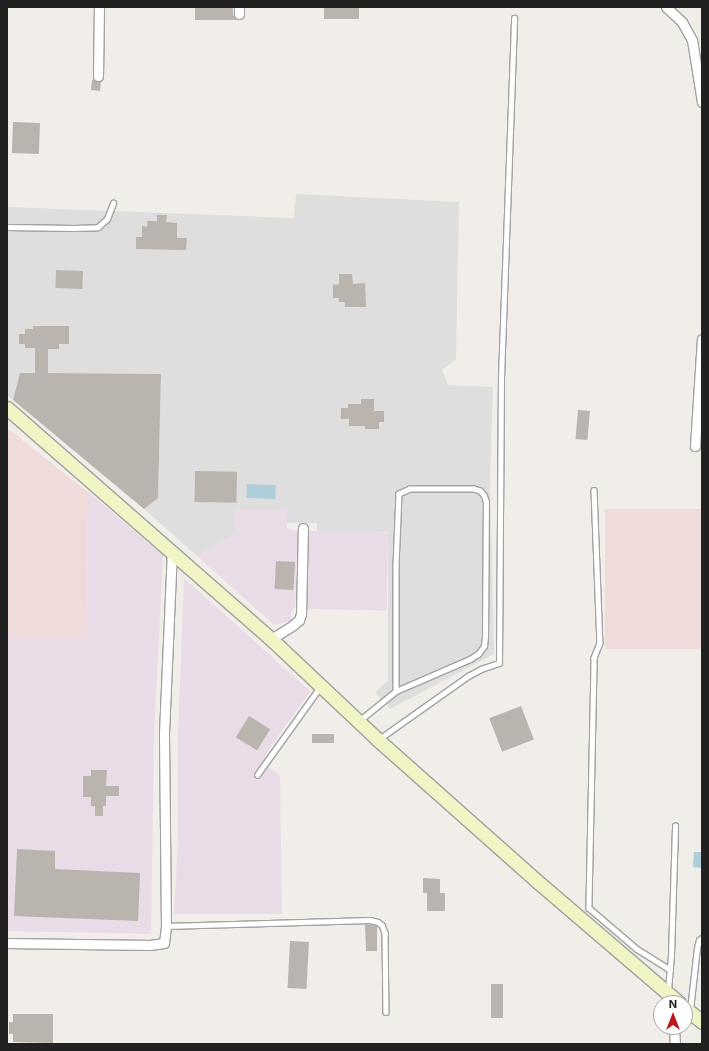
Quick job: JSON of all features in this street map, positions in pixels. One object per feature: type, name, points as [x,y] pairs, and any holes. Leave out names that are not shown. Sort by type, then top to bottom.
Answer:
[{"type":"main road","points":[[7,408],[172,551],[271,639],[378,740],[668,995]]},
{"type":"main road","points":[[693,1014],[702,1022]]},
{"type":"street","points":[[98,76],[99,7]]},
{"type":"street","points":[[666,7],[682,22],[692,40],[702,102]]},
{"type":"street","points":[[695,446],[702,339]]},
{"type":"street","points":[[271,639],[299,620],[301,614],[303,528]]},
{"type":"street","points":[[7,943],[154,945],[164,943],[166,926],[164,733],[172,551]]},
{"type":"lane","points":[[378,740],[468,676],[499,663],[501,377],[514,18]]},
{"type":"lane","points":[[7,227],[98,227],[107,219],[113,204]]},
{"type":"lane","points":[[359,722],[396,691],[470,659],[478,654],[484,646],[486,502],[480,491],[474,489],[410,489],[399,494],[396,691]]},
{"type":"lane","points":[[594,490],[600,643],[594,658],[590,908],[637,949],[670,970]]},
{"type":"lane","points":[[257,775],[320,686]]},
{"type":"lane","points":[[673,995],[670,970],[675,826]]},
{"type":"lane","points":[[166,926],[370,920],[378,922],[382,925],[385,932],[386,1012]]},
{"type":"lane","points":[[689,995],[697,948],[699,940],[702,938]]},
{"type":"shaded area","points":[[296,194],[459,202],[456,359],[442,370],[448,385],[493,387],[490,477],[494,654],[390,709],[375,692],[388,681],[388,532],[317,532],[317,523],[287,523],[287,510],[236,509],[235,534],[197,556],[144,509],[158,498],[161,374],[21,373],[13,400],[7,395],[7,207],[294,218]]},
{"type":"shaded area","points":[[7,428],[88,492],[87,637],[7,637]]},
{"type":"shaded area","points":[[88,492],[163,555],[154,734],[151,934],[7,931],[7,637],[87,637]]},
{"type":"shaded area","points":[[236,509],[287,509],[287,529],[298,531],[295,607],[291,612],[291,621],[274,625],[197,556],[235,534]]},
{"type":"shaded area","points":[[605,509],[702,509],[702,649],[605,649]]},
{"type":"shaded area","points":[[308,531],[388,532],[387,610],[307,609]]},
{"type":"shaded area","points":[[184,578],[310,691],[265,755],[268,767],[280,775],[282,914],[174,914],[178,844],[178,735]]},
{"type":"water","points":[[247,484],[276,485],[275,499],[247,498]]},
{"type":"water","points":[[694,852],[702,852],[702,868],[693,867]]},
{"type":"building","points":[[195,7],[233,7],[233,14],[236,20],[195,20]]},
{"type":"building","points":[[324,7],[359,7],[359,19],[324,19]]},
{"type":"building","points":[[92,80],[101,81],[100,91],[91,90]]},
{"type":"building","points":[[13,122],[40,123],[39,154],[12,153]]},
{"type":"building","points":[[157,215],[167,215],[166,222],[177,223],[177,238],[187,238],[186,250],[136,249],[136,237],[142,237],[142,226],[147,227],[147,221],[157,221]]},
{"type":"building","points":[[56,270],[83,271],[82,289],[55,288]]},
{"type":"building","points":[[339,274],[352,274],[353,284],[365,283],[366,307],[345,307],[345,302],[339,302],[339,298],[333,298],[333,285],[339,284]]},
{"type":"building","points":[[33,326],[69,326],[69,344],[59,344],[59,349],[48,349],[48,373],[161,374],[158,498],[144,509],[13,400],[20,373],[35,373],[35,348],[25,348],[25,344],[19,344],[19,334],[25,334],[25,329],[33,329]]},
{"type":"building","points":[[361,399],[374,399],[374,411],[384,411],[384,422],[379,422],[379,429],[365,429],[365,426],[349,426],[349,419],[341,419],[341,408],[348,408],[348,404],[361,404]]},
{"type":"building","points":[[578,410],[590,411],[587,440],[575,439]]},
{"type":"building","points":[[195,471],[237,472],[236,503],[194,502]]},
{"type":"building","points":[[276,561],[295,562],[294,590],[275,589]]},
{"type":"building","points":[[521,706],[534,740],[502,752],[489,718]]},
{"type":"building","points":[[249,716],[270,729],[257,750],[236,737]]},
{"type":"building","points":[[312,734],[334,734],[334,743],[312,743]]},
{"type":"building","points":[[91,770],[107,770],[106,786],[119,786],[119,796],[106,796],[106,806],[103,806],[103,816],[95,816],[95,806],[91,806],[91,797],[83,797],[83,776],[91,776]]},
{"type":"building","points":[[17,849],[55,851],[55,869],[140,873],[138,921],[14,916]]},
{"type":"building","points":[[423,878],[440,879],[440,893],[445,893],[445,911],[427,911],[427,893],[423,893]]},
{"type":"building","points":[[365,924],[377,926],[377,951],[366,951]]},
{"type":"building","points":[[290,941],[309,942],[307,989],[288,988]]},
{"type":"building","points":[[491,984],[503,984],[503,1018],[491,1018]]},
{"type":"building","points":[[13,1014],[53,1014],[53,1043],[13,1042],[13,1034],[9,1034],[9,1022],[13,1022]]}]
